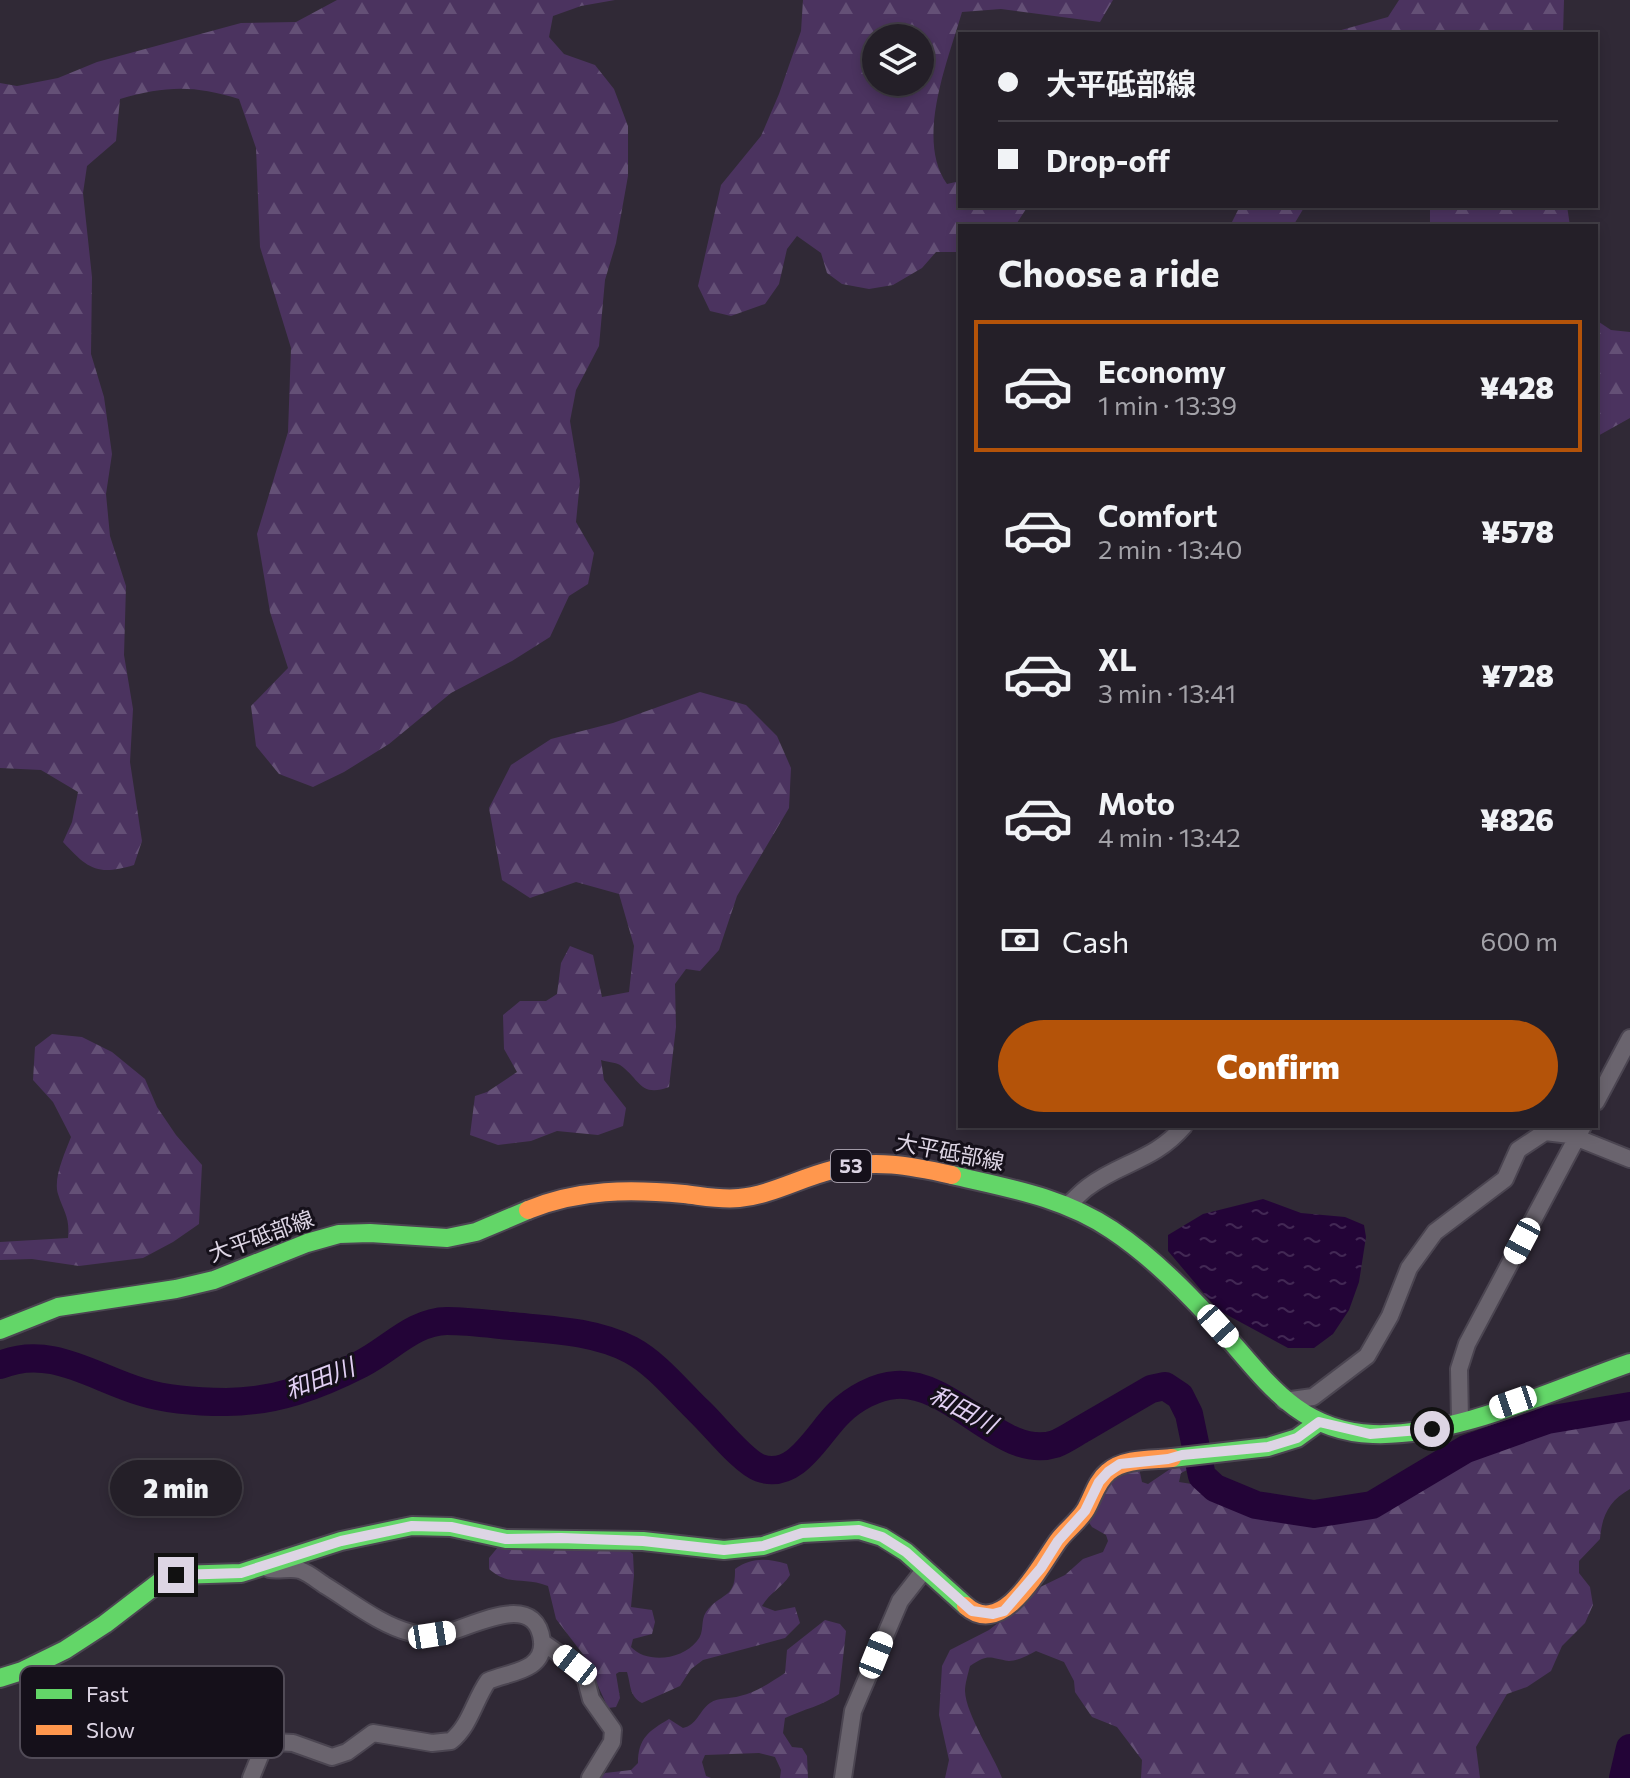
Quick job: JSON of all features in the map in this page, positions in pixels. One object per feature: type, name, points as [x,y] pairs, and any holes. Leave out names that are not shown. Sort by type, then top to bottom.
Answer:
[{"type":"main road","name":"大平砥部線","points":[[0,1330],[61,1306],[213,1281],[308,1241],[337,1235],[363,1231],[425,1238],[459,1237],[568,1196],[600,1191],[641,1191],[715,1199],[741,1198],[816,1174],[872,1163],[939,1172],[1044,1196],[1092,1216],[1150,1260],[1208,1314],[1268,1388],[1319,1422],[1370,1434],[1432,1429],[1630,1363]]},
{"type":"main road","points":[[31,1666],[80,1640],[161,1581],[176,1575],[241,1573],[341,1541],[412,1526],[451,1527],[506,1539],[643,1541],[724,1550],[763,1546],[802,1533],[859,1530],[882,1537],[925,1569],[972,1611],[993,1614],[1004,1611],[1085,1511],[1108,1472],[1120,1464],[1268,1447],[1297,1438],[1319,1422]]},
{"type":"main road","points":[[0,1678],[20,1670]]},
{"type":"street","points":[[1598,1098],[1630,1038]]},
{"type":"street","points":[[1069,1204],[1089,1186],[1171,1141],[1182,1128]]},
{"type":"street","points":[[1284,1401],[1313,1397],[1367,1356],[1390,1316],[1409,1268],[1435,1232],[1505,1179],[1518,1150],[1545,1132],[1570,1135],[1580,1132],[1630,1159]]},
{"type":"street","points":[[1460,1421],[1459,1369],[1467,1344],[1580,1132]]},
{"type":"street","points":[[264,1567],[298,1569],[403,1631],[432,1635],[450,1632],[484,1617],[514,1614],[528,1618],[538,1627],[542,1642],[537,1659],[528,1667],[488,1681],[465,1727],[451,1741],[432,1743],[373,1733],[347,1752],[332,1757],[284,1743]]},
{"type":"street","points":[[843,1778],[853,1711],[900,1601],[925,1569]]},
{"type":"street","points":[[542,1642],[575,1665],[586,1680],[591,1699],[613,1730],[612,1742],[590,1778]]},
{"type":"street","points":[[251,1778],[259,1758]]},
{"type":"green space","points":[[337,0],[615,0],[581,6],[553,16],[549,37],[564,54],[595,65],[614,89],[628,126],[628,176],[616,243],[605,280],[599,346],[576,390],[570,421],[580,481],[576,522],[594,553],[588,584],[569,596],[550,637],[451,693],[389,744],[344,772],[313,787],[279,774],[256,746],[251,706],[288,668],[270,612],[257,534],[288,432],[291,348],[260,247],[256,148],[239,99],[207,91],[180,89],[120,99],[116,141],[87,166],[83,193],[92,277],[91,354],[104,397],[112,454],[106,494],[110,536],[126,586],[124,655],[133,709],[130,762],[142,841],[134,865],[111,870],[94,868],[79,859],[63,842],[72,822],[78,792],[41,770],[0,768],[0,83],[17,86],[58,78],[97,62],[241,23],[296,22]]},
{"type":"green space","points":[[803,0],[1113,0],[1100,22],[1001,9],[962,12],[937,100],[934,145],[938,166],[947,184],[958,181],[958,208],[1027,208],[1016,224],[958,224],[958,252],[936,252],[922,268],[893,285],[869,289],[842,284],[827,273],[821,253],[797,236],[787,249],[779,284],[765,304],[731,316],[710,311],[698,286],[721,185],[761,136],[801,31]]},
{"type":"green space","points":[[1399,0],[1564,0],[1563,32],[1334,32],[1388,17]]},
{"type":"green space","points":[[1239,208],[1304,208],[1294,224],[1231,224]]},
{"type":"green space","points":[[1430,208],[1567,208],[1570,224],[1430,224]]},
{"type":"green space","points":[[1598,321],[1611,330],[1630,332],[1630,418],[1598,436]]},
{"type":"green space","points":[[700,692],[746,705],[777,736],[791,768],[789,808],[737,896],[719,950],[700,971],[686,969],[675,984],[676,1027],[669,1087],[646,1089],[620,1065],[601,1060],[604,1080],[626,1108],[623,1126],[598,1135],[557,1131],[531,1141],[498,1145],[470,1135],[475,1096],[487,1092],[517,1072],[504,1049],[503,1015],[520,1001],[546,1001],[557,994],[561,963],[570,946],[593,955],[602,997],[629,992],[634,946],[619,894],[576,882],[530,898],[502,880],[489,808],[511,765],[551,739],[613,723]]},
{"type":"green space","points":[[52,1034],[82,1037],[112,1052],[145,1079],[157,1107],[202,1165],[199,1224],[143,1258],[79,1266],[32,1259],[0,1260],[0,1242],[68,1238],[67,1220],[57,1181],[71,1137],[53,1102],[33,1080],[35,1047]]},
{"type":"green space","points":[[1630,1414],[1630,1489],[1612,1504],[1605,1516],[1600,1539],[1579,1561],[1579,1573],[1590,1587],[1593,1605],[1585,1623],[1562,1646],[1551,1671],[1527,1687],[1507,1694],[1476,1747],[1480,1778],[1141,1778],[1142,1760],[1117,1727],[1092,1717],[1075,1692],[1074,1681],[1064,1662],[1036,1651],[1012,1661],[985,1658],[970,1666],[965,1688],[967,1701],[1002,1778],[945,1778],[949,1760],[939,1715],[942,1666],[950,1650],[989,1630],[1034,1590],[1065,1575],[1083,1559],[1103,1552],[1108,1541],[1106,1535],[1088,1521],[1109,1482],[1139,1468],[1142,1482],[1148,1484],[1179,1463],[1193,1467],[1181,1473],[1179,1482],[1198,1485],[1207,1496],[1227,1499],[1244,1513],[1284,1522],[1311,1521],[1374,1510],[1435,1473],[1483,1449],[1530,1432]]},
{"type":"green space","points":[[498,1547],[628,1550],[633,1554],[631,1607],[652,1610],[655,1622],[652,1634],[633,1639],[631,1647],[646,1656],[674,1656],[691,1647],[699,1638],[706,1612],[733,1586],[735,1569],[753,1561],[787,1564],[790,1575],[762,1606],[775,1611],[795,1607],[800,1623],[785,1638],[703,1660],[691,1669],[680,1686],[642,1703],[633,1694],[627,1672],[619,1672],[616,1674],[620,1698],[616,1707],[608,1708],[585,1657],[556,1619],[548,1586],[503,1578],[489,1569],[489,1558]]},
{"type":"green space","points":[[825,1620],[840,1624],[846,1631],[839,1694],[785,1718],[783,1733],[792,1747],[802,1748],[807,1756],[808,1778],[780,1778],[781,1770],[775,1757],[759,1753],[705,1755],[702,1762],[706,1776],[711,1778],[600,1778],[605,1773],[631,1770],[638,1763],[640,1747],[646,1736],[669,1719],[683,1728],[695,1721],[710,1703],[752,1692],[785,1673],[787,1650]]},
{"type":"water","points":[[1263,1199],[1301,1213],[1345,1217],[1364,1225],[1366,1237],[1359,1282],[1349,1310],[1333,1334],[1314,1348],[1288,1348],[1218,1310],[1168,1251],[1168,1235],[1203,1214]]},
{"type":"waterway","name":"和田川","points":[[0,1365],[37,1358],[72,1365],[162,1397],[205,1402],[244,1401],[279,1396],[329,1379],[361,1364],[413,1331],[435,1322],[471,1322],[572,1332],[617,1344],[641,1356],[667,1378],[745,1459],[760,1468],[773,1470],[795,1462],[851,1403],[888,1386],[917,1387],[938,1395],[997,1432],[1035,1446],[1055,1444],[1151,1389],[1165,1386],[1180,1396],[1189,1414],[1202,1476],[1215,1488],[1256,1505],[1314,1514],[1372,1505],[1466,1449],[1547,1420],[1630,1406]]},
{"type":"waterway","points":[[1623,1778],[1630,1748]]},
{"type":"traffic: fast","points":[[952,1175],[1055,1202],[1112,1230],[1176,1283],[1280,1395],[1321,1422],[1345,1430],[1373,1434],[1437,1428],[1503,1410],[1630,1363]]},
{"type":"traffic: fast","points":[[0,1330],[58,1307],[214,1280],[307,1243],[339,1234],[447,1238],[476,1232],[528,1210]]},
{"type":"traffic: fast","points":[[1172,1458],[1268,1447],[1297,1438],[1319,1422]]},
{"type":"traffic: fast","points":[[32,1666],[65,1650],[161,1581],[176,1575],[241,1573],[341,1541],[412,1526],[451,1527],[506,1539],[643,1541],[724,1550],[763,1546],[802,1533],[859,1530],[882,1537],[906,1552],[966,1606]]},
{"type":"traffic: fast","points":[[0,1678],[20,1672]]},
{"type":"traffic: slow","points":[[528,1210],[566,1198],[605,1192],[644,1191],[739,1198],[820,1173],[862,1164],[907,1166],[952,1175]]},
{"type":"traffic: slow","points":[[966,1606],[980,1614],[1007,1607],[1083,1513],[1108,1472],[1130,1462],[1172,1458]]},
{"type":"route","points":[[176,1575],[241,1573],[315,1548],[412,1526],[451,1527],[506,1539],[643,1541],[724,1550],[763,1546],[802,1533],[859,1530],[882,1537],[906,1552],[972,1611],[993,1614],[1004,1611],[1041,1568],[1058,1541],[1085,1511],[1099,1482],[1120,1464],[1268,1447],[1297,1438],[1319,1422],[1370,1434],[1432,1429]]}]
